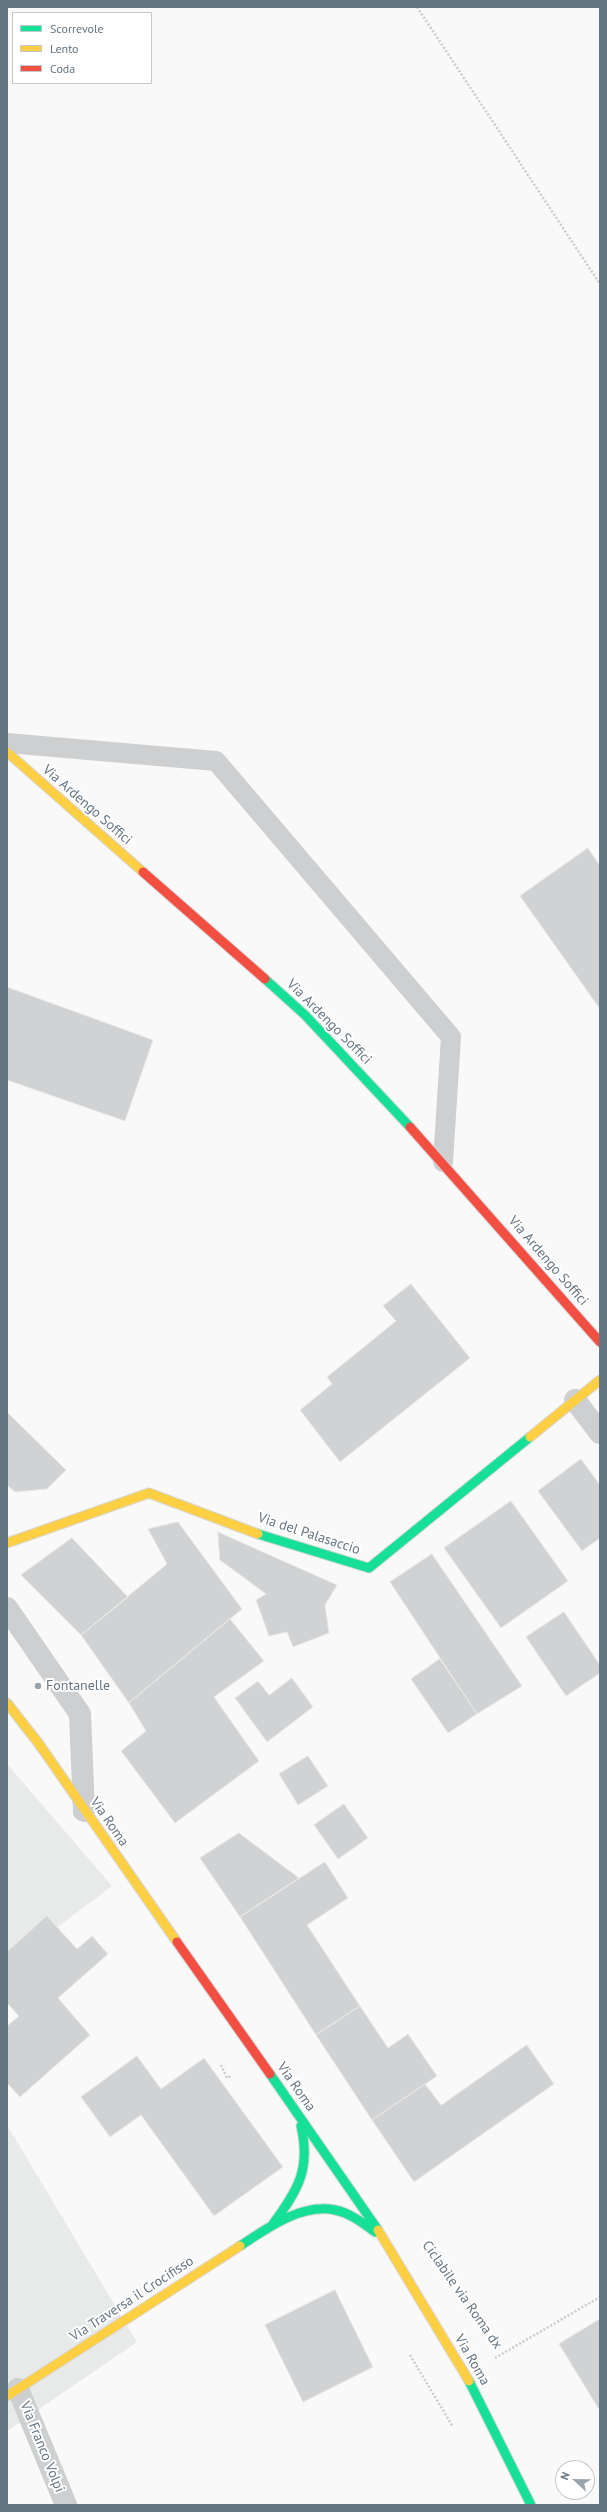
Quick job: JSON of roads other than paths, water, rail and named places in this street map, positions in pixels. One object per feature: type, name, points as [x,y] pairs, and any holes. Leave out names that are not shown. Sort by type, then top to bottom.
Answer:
[{"type":"main road","name":"Via Ardengo Soffici","points":[[7,752],[305,1015],[443,1162],[600,1342]]},
{"type":"main road","name":"Via del Palasaccio","points":[[7,1543],[149,1492],[264,1536],[369,1568],[600,1380]]},
{"type":"main road","name":"Via Roma","points":[[7,1703],[39,1744],[84,1811],[384,2238],[467,2377],[531,2505]]},
{"type":"main road","name":"Via Traversa il Crocifisso","points":[[272,2225],[291,2200],[302,2178],[306,2160],[307,2144],[297,2113]]},
{"type":"main road","name":"Via Traversa il Crocifisso","points":[[12,2393],[272,2225],[311,2209],[337,2209],[361,2221],[384,2238]]},
{"type":"street","points":[[575,1400],[600,1433]]},
{"type":"street","points":[[7,1608],[80,1714],[84,1811]]},
{"type":"street","name":"Via Franco Volpi","points":[[12,2393],[66,2505]]},
{"type":"lane","points":[[7,743],[216,761],[451,1036],[443,1162]]},
{"type":"place","name":"Fontanelle","points":[[38,1686]]}]
